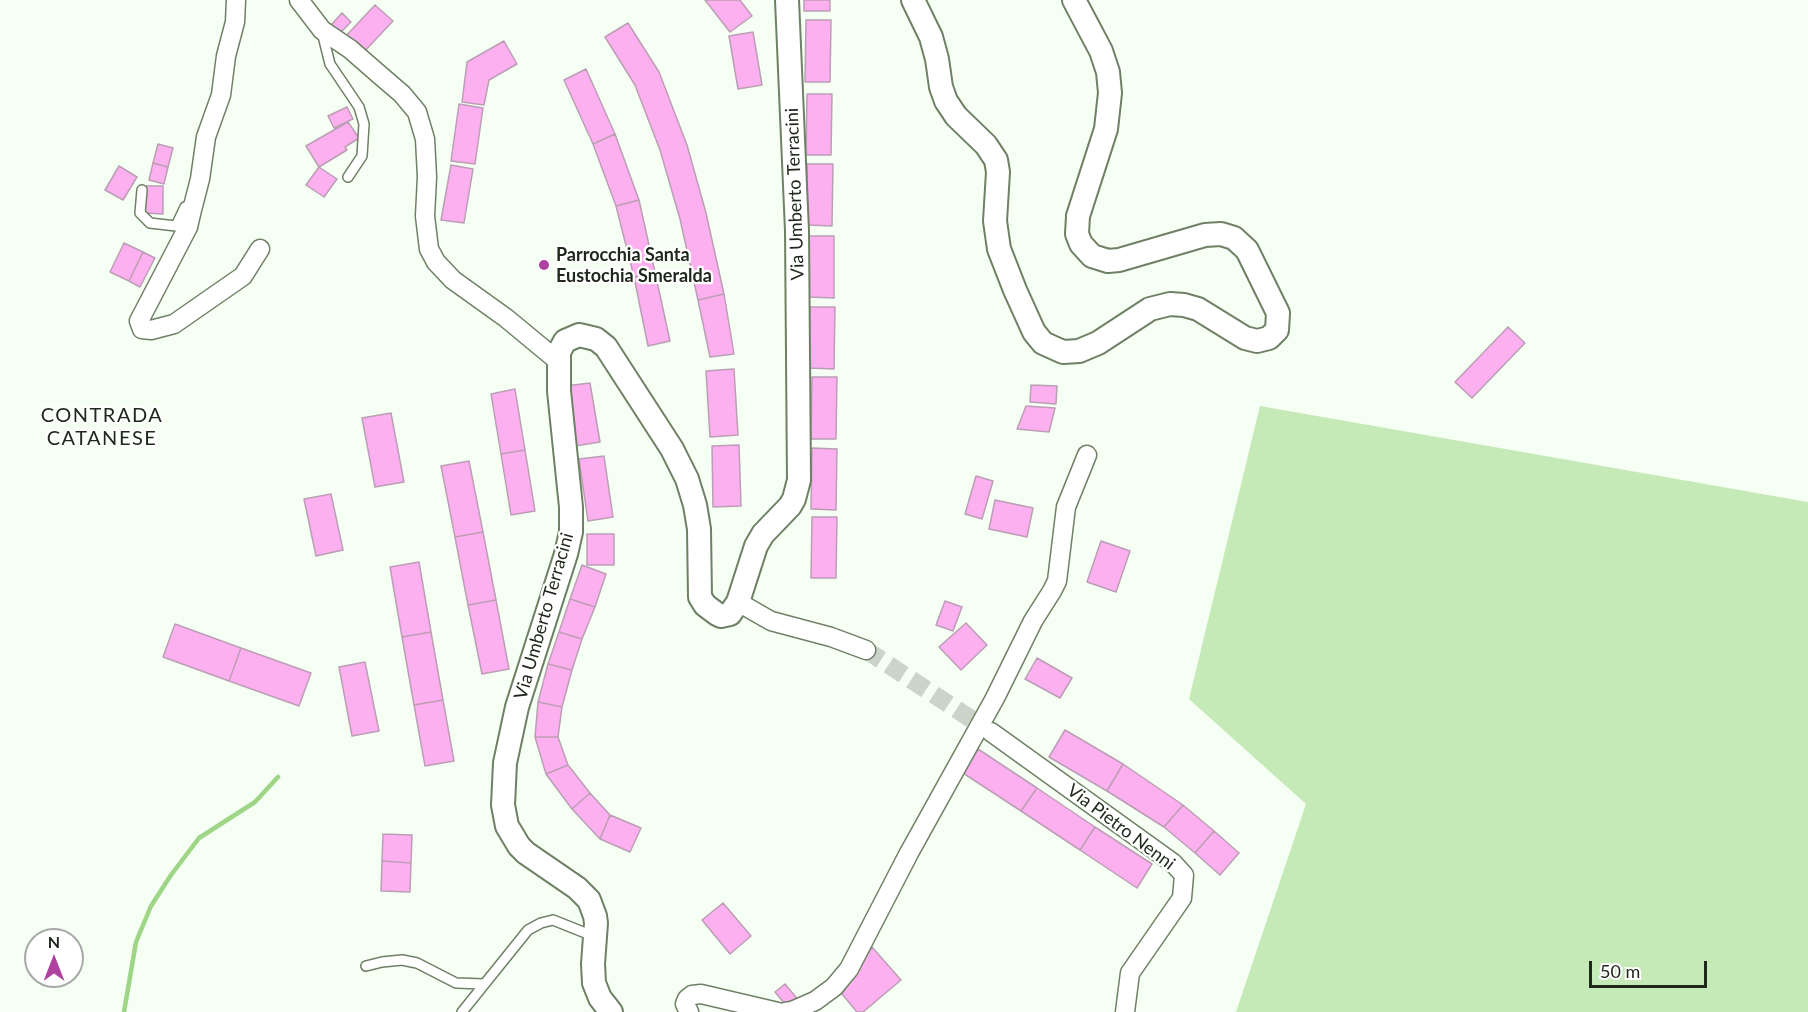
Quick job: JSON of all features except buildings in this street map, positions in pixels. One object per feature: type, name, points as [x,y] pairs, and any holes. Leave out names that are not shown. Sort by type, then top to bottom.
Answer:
[{"type":"street","points":[[236,0],[235,22],[226,56],[221,96],[206,137],[200,179],[188,227],[139,321],[142,329],[151,330],[174,324],[243,276],[260,249]]},
{"type":"street","points":[[299,0],[322,30],[350,49],[402,94],[417,112],[425,139],[427,177],[425,216],[429,249],[436,262],[453,280],[506,318],[558,361],[562,346],[574,336],[590,336],[606,347],[672,448],[687,479],[697,516],[698,586],[702,601],[721,616],[730,614],[738,602],[771,621],[866,650]]},
{"type":"street","name":"Via Umberto Terracini","points":[[738,602],[756,546],[790,506],[799,480],[797,231],[787,0]]},
{"type":"street","points":[[912,0],[928,27],[946,102],[956,116],[990,150],[996,160],[998,172],[995,221],[999,249],[1034,332],[1043,343],[1063,352],[1079,351],[1098,342],[1150,309],[1170,304],[1198,309],[1245,338],[1257,341],[1269,338],[1279,324],[1278,313],[1247,250],[1234,238],[1216,234],[1205,235],[1119,260],[1108,261],[1092,256],[1081,244],[1077,234],[1078,216],[1109,117],[1110,93],[1101,51],[1074,0]]},
{"type":"street","name":"Via Umberto Terracini","points":[[558,361],[571,507],[571,532],[517,707],[505,763],[503,805],[507,826],[519,846],[577,888],[589,900],[595,916],[594,983],[600,998],[611,1012]]},
{"type":"street","points":[[785,1012],[815,1001],[834,987],[849,969],[909,853],[995,698],[1033,621],[1057,581],[1066,507],[1088,454]]},
{"type":"street","name":"Via Pietro Nenni","points":[[991,732],[1173,862],[1184,875],[1182,898],[1130,973],[1125,1012]]},
{"type":"street","points":[[689,1012],[685,1004],[687,999],[692,995],[701,994],[778,1012]]},
{"type":"lane","points":[[322,30],[330,64],[359,107],[364,124],[362,156],[348,177]]},
{"type":"lane","points":[[142,190],[140,213],[150,223],[176,226],[191,191],[200,179]]},
{"type":"lane","points":[[462,1012],[528,930],[553,920],[596,937]]},
{"type":"lane","points":[[366,966],[402,960],[417,963],[456,983],[484,984]]},
{"type":"green space","points":[[1260,406],[1808,502],[1808,1012],[1236,1012],[1306,804],[1189,699]]},
{"type":"waterway","points":[[124,1012],[136,942],[151,906],[171,875],[199,838],[255,802],[278,777]]},
{"type":"tunnel","points":[[866,650],[991,732]]},
{"type":"place","name":"Parrocchia Santa Eustochia Smeralda","points":[[544,265]]},
{"type":"district","name":"CONTRADA CATANESE","points":[[102,428]]}]
